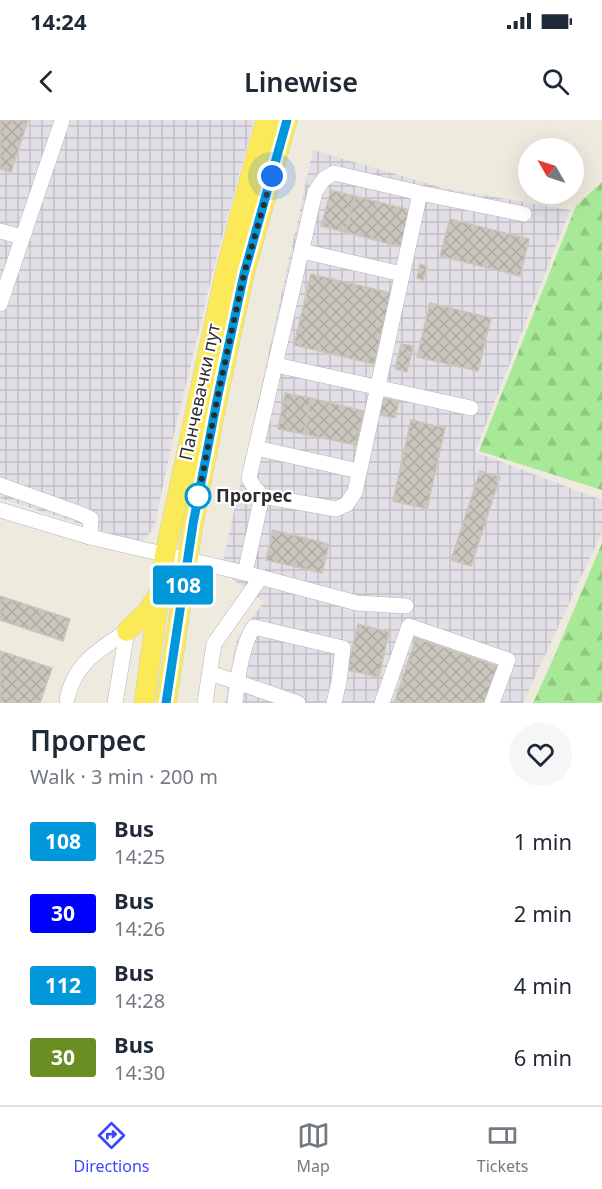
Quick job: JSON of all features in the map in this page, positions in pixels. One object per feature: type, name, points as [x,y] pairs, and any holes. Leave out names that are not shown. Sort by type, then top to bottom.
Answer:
[{"type":"main road","name":"Панчевачки пут","points":[[144,703],[165,555],[225,275],[266,120]]},
{"type":"main road","name":"Панчевачки пут","points":[[166,703],[187,559],[216,405],[244,274],[287,120]]},
{"type":"main road","points":[[127,631],[147,612],[160,594]]},
{"type":"street","points":[[0,304],[6,263],[22,237],[62,121]]},
{"type":"street","points":[[420,193],[355,492],[347,504],[336,508],[262,496],[249,478],[315,192],[324,179],[334,173],[524,214]]},
{"type":"street","points":[[0,231],[22,237]]},
{"type":"street","points":[[302,251],[402,274]]},
{"type":"street","points":[[276,365],[471,408]]},
{"type":"street","points":[[256,448],[359,471]]},
{"type":"street","points":[[0,485],[91,519],[90,537]]},
{"type":"street","points":[[245,573],[262,496]]},
{"type":"street","points":[[0,510],[90,537],[245,573],[357,603],[406,606]]},
{"type":"street","points":[[205,703],[214,644],[261,577]]},
{"type":"street","points":[[382,703],[409,626],[508,660],[492,703]]},
{"type":"street","points":[[235,703],[244,653],[254,627],[342,648],[339,682],[334,703]]},
{"type":"street","points":[[68,699],[73,679],[89,658],[127,631]]},
{"type":"street","points":[[115,703],[127,631]]},
{"type":"street","points":[[210,673],[298,703]]},
{"type":"shaded area","points":[[0,120],[254,120],[214,267],[154,528],[143,541],[127,539],[0,498]]},
{"type":"shaded area","points":[[313,150],[443,188],[518,201],[518,204],[535,204],[570,210],[475,452],[602,500],[602,532],[523,703],[225,703],[237,638],[264,602],[221,571]]},
{"type":"green space","points":[[602,182],[602,490],[479,451],[576,206],[584,204],[584,199]]},
{"type":"green space","points":[[602,543],[602,703],[533,703],[554,657]]},
{"type":"building","points":[[0,120],[28,120],[11,172],[0,169]]},
{"type":"building","points":[[331,190],[355,196],[345,232],[321,226]]},
{"type":"building","points":[[355,196],[410,210],[401,247],[345,232]]},
{"type":"building","points":[[450,219],[529,239],[520,276],[440,256]]},
{"type":"building","points":[[420,264],[427,266],[423,280],[417,278]]},
{"type":"building","points":[[311,274],[391,293],[374,364],[294,345]]},
{"type":"building","points":[[430,303],[491,318],[478,371],[417,357]]},
{"type":"building","points":[[401,344],[413,346],[407,372],[395,369]]},
{"type":"building","points":[[285,393],[311,398],[304,434],[278,429]]},
{"type":"building","points":[[311,398],[364,411],[356,445],[304,434]]},
{"type":"building","points":[[382,398],[399,401],[395,418],[378,415]]},
{"type":"building","points":[[411,420],[445,428],[427,509],[393,501]]},
{"type":"building","points":[[480,471],[500,477],[471,566],[451,560]]},
{"type":"building","points":[[273,530],[329,544],[322,573],[266,560]]},
{"type":"building","points":[[0,596],[70,619],[63,641],[0,620]]},
{"type":"building","points":[[358,624],[389,632],[379,677],[347,670]]},
{"type":"building","points":[[416,638],[497,666],[484,703],[394,703]]},
{"type":"building","points":[[0,651],[52,668],[40,703],[0,703]]},
{"type":"bus line","name":"108","points":[[166,703],[193,524],[218,395],[244,274],[287,120]]},
{"type":"place","name":"Прогрес","points":[[198,496]]},
{"type":"route","points":[[198,496],[198,498],[244,274],[272,176]]}]
